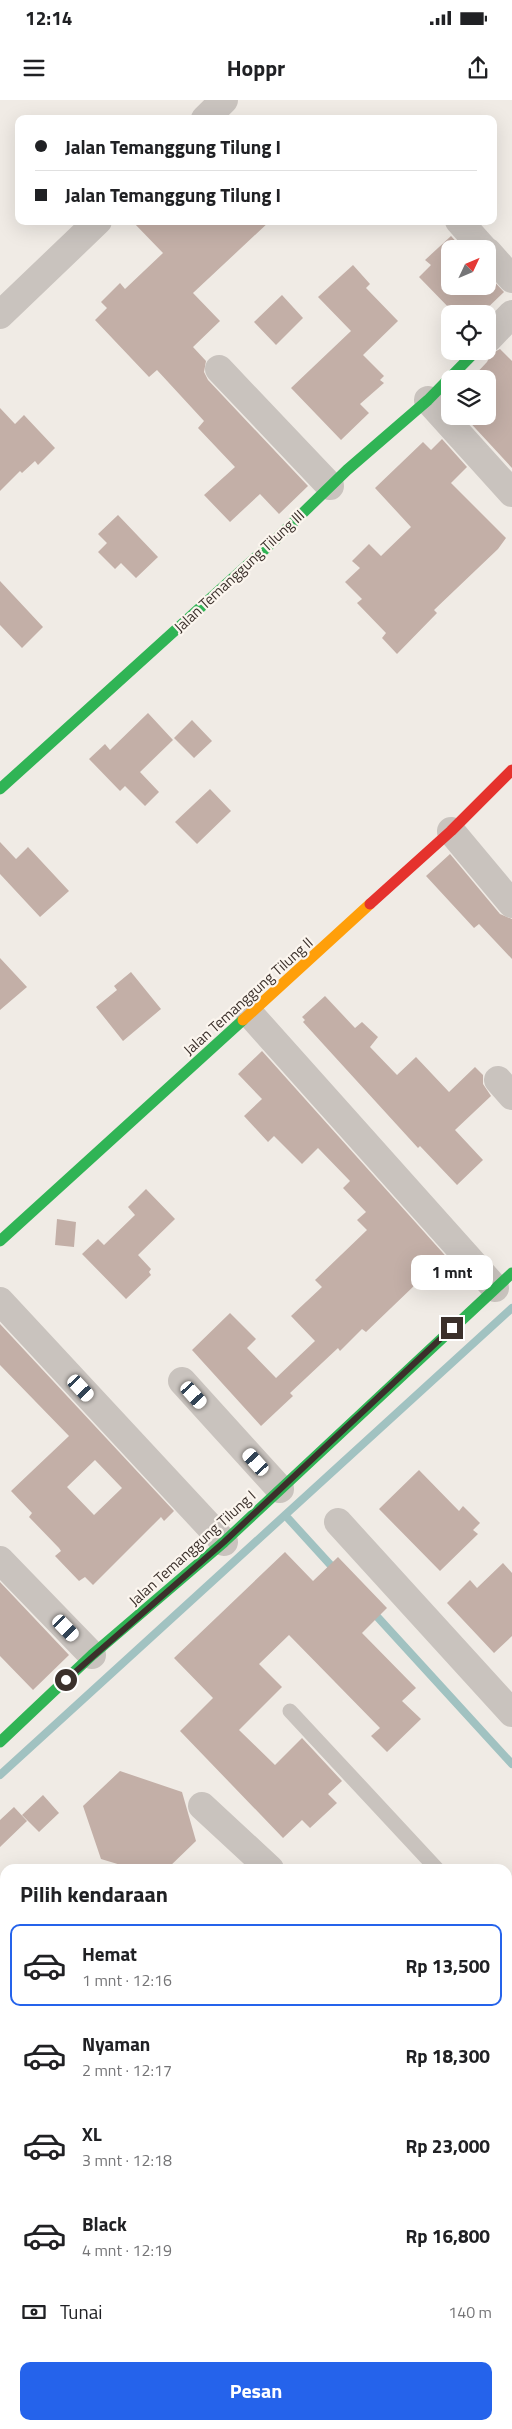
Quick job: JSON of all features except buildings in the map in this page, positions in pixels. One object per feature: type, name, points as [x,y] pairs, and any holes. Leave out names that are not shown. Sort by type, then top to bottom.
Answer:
[{"type":"main road","name":"Jalan Temanggung Tilung III","points":[[0,789],[274,540],[330,486],[428,400],[467,360]]},
{"type":"main road","name":"Jalan Temanggung Tilung II","points":[[0,1241],[451,831],[512,770]]},
{"type":"main road","name":"Jalan Temanggung Tilung I","points":[[0,1742],[92,1656],[224,1542],[504,1280]]},
{"type":"street","points":[[209,115],[224,100]]},
{"type":"street","points":[[0,316],[94,225]]},
{"type":"street","points":[[463,225],[476,240]]},
{"type":"street","points":[[496,261],[512,279]]},
{"type":"street","points":[[496,331],[512,314]]},
{"type":"street","points":[[219,369],[330,486]]},
{"type":"street","points":[[428,400],[512,493]]},
{"type":"street","points":[[451,831],[512,904]]},
{"type":"street","points":[[250,1014],[504,1280]]},
{"type":"street","points":[[0,1301],[224,1542]]},
{"type":"street","points":[[182,1382],[280,1489]]},
{"type":"street","points":[[338,1522],[512,1713]]},
{"type":"street","points":[[0,1560],[92,1656]]},
{"type":"street","points":[[202,1806],[265,1864]]},
{"type":"lane","points":[[290,1712],[432,1864]]},
{"type":"waterway","points":[[0,1775],[512,1308]]},
{"type":"waterway","points":[[285,1515],[336,1571]]},
{"type":"waterway","points":[[372,1611],[512,1764]]},
{"type":"traffic: fast","points":[[0,789],[275,540],[347,470],[428,400],[467,360]]},
{"type":"traffic: fast","points":[[0,1241],[243,1020]]},
{"type":"traffic: fast","points":[[0,1742],[92,1655],[224,1542],[512,1273]]},
{"type":"traffic: slow","points":[[243,1020],[370,904]]},
{"type":"traffic: jam","points":[[370,904],[451,831],[512,770]]},
{"type":"route","points":[[66,1680],[224,1542],[452,1328]]}]
